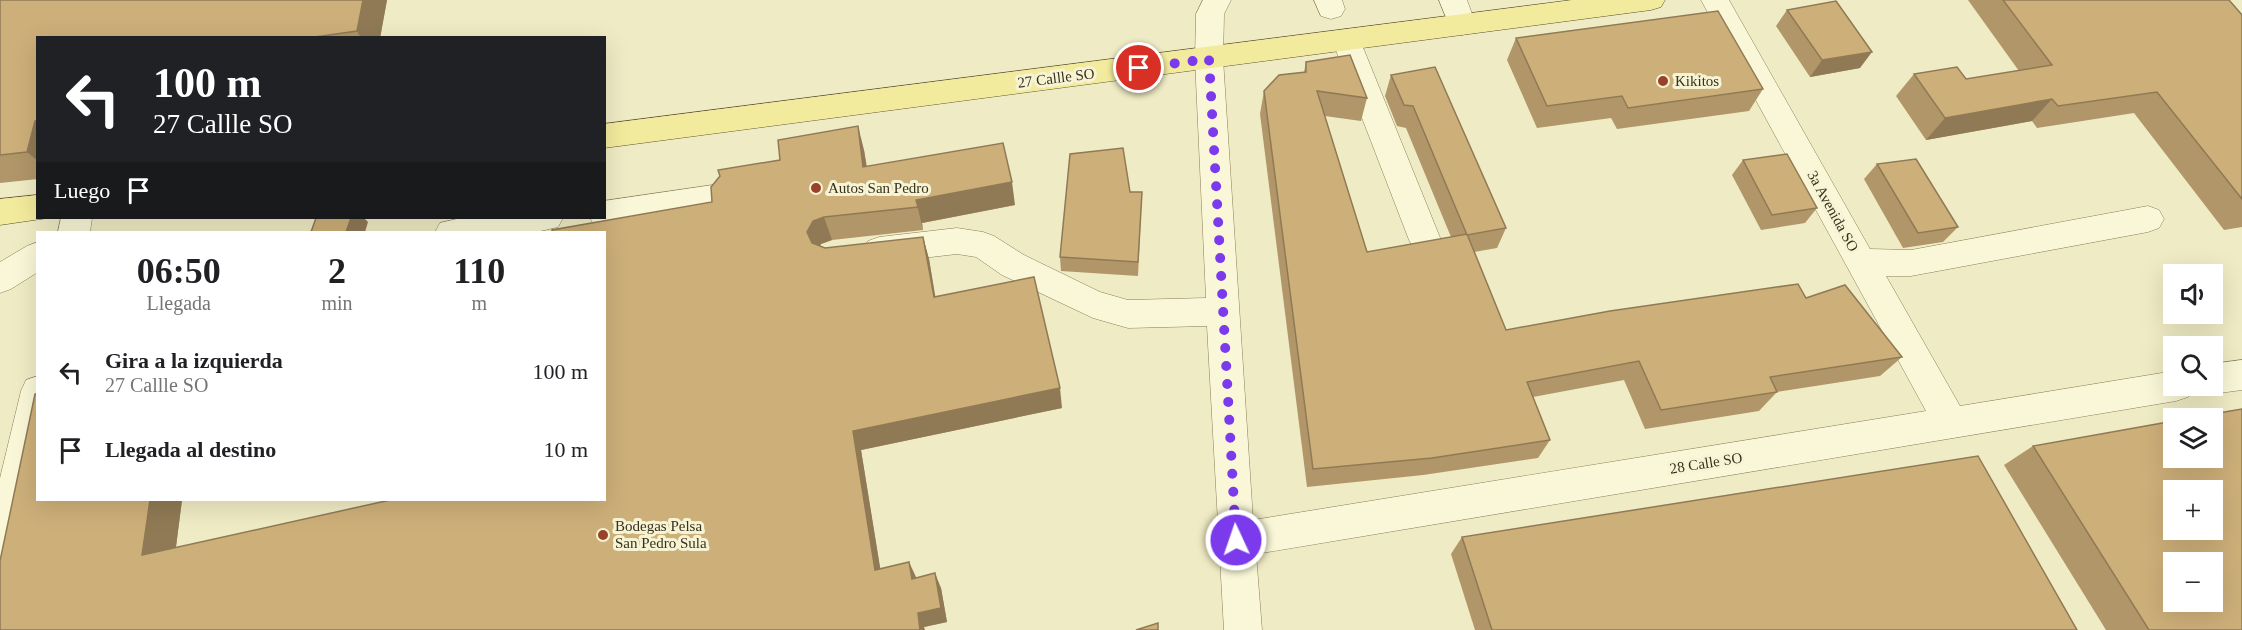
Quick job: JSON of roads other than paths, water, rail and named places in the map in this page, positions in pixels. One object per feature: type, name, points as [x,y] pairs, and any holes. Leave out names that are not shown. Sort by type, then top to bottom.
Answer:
[{"type":"main road","name":"27 Callle SO","points":[[606,136],[1346,40],[1457,13],[1651,0]]},
{"type":"main road","points":[[0,212],[36,208]]},
{"type":"street","name":"3a Avenida SO","points":[[1715,0],[1951,423]]},
{"type":"street","points":[[1210,5],[1209,59],[1243,630]]},
{"type":"street","points":[[1346,40],[1425,240]]},
{"type":"street","points":[[606,214],[713,198]]},
{"type":"street","points":[[457,231],[540,219]]},
{"type":"street","points":[[1862,262],[1911,263],[2148,219]]},
{"type":"street","points":[[855,252],[957,241],[983,244],[1013,265],[1093,304],[1128,314],[1223,312]]},
{"type":"street","points":[[0,279],[36,256]]},
{"type":"street","points":[[2223,378],[2242,375]]},
{"type":"street","name":"28 Calle SO","points":[[1236,540],[2163,388]]},
{"type":"street","points":[[0,554],[36,400]]},
{"type":"place","name":"Kikitos","points":[[1663,81]]},
{"type":"place","name":"Autos San Pedro","points":[[816,188]]},
{"type":"place","name":"Bodegas Pelsa San Pedro Sula","points":[[603,535]]}]
